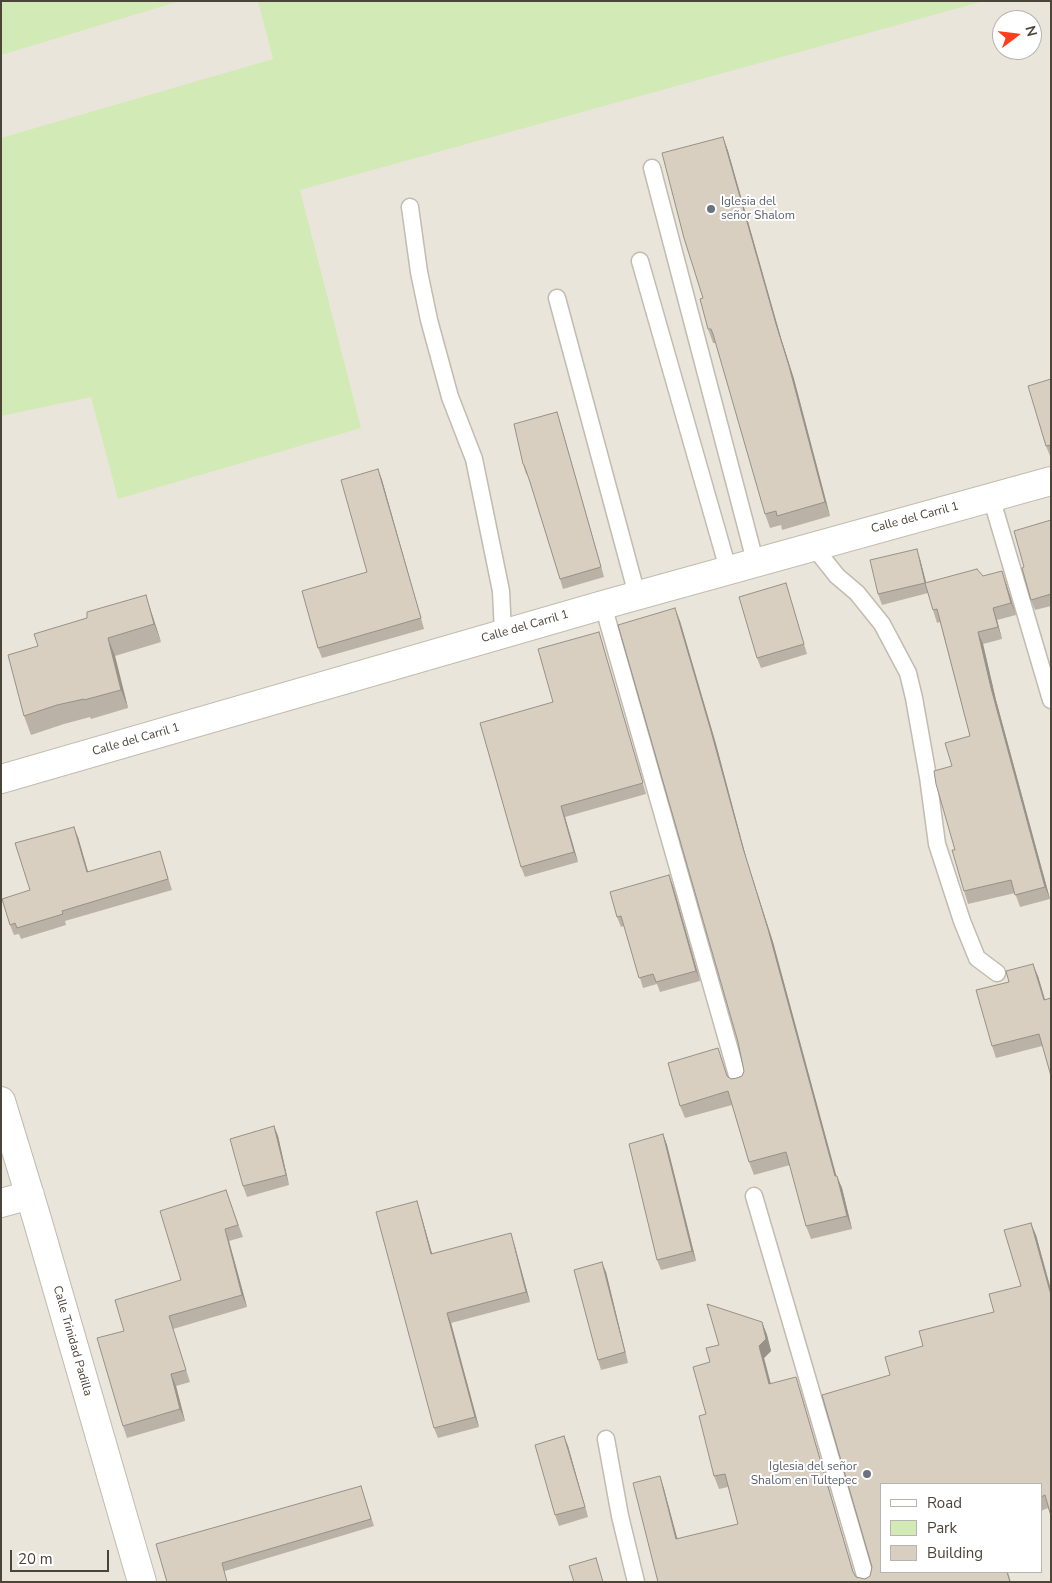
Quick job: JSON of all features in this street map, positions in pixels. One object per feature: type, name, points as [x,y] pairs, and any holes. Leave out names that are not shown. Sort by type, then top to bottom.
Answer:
[{"type":"street","name":"Calle del Carril 1","points":[[1,779],[728,569],[1051,481]]},
{"type":"street","name":"Calle Trinidad Padilla","points":[[1,1100],[142,1582]]},
{"type":"street","points":[[1,1203],[30,1195]]},
{"type":"lane","points":[[652,168],[755,562]]},
{"type":"lane","points":[[410,207],[419,272],[429,320],[450,397],[474,459],[501,591],[503,633]]},
{"type":"lane","points":[[640,261],[728,569]]},
{"type":"lane","points":[[557,298],[637,595]]},
{"type":"lane","points":[[991,497],[1051,700]]},
{"type":"lane","points":[[813,546],[837,576],[857,593],[882,624],[908,673],[928,777],[937,844],[962,921],[977,958],[997,973]]},
{"type":"lane","points":[[602,605],[739,1082]]},
{"type":"lane","points":[[754,1196],[867,1582]]},
{"type":"lane","points":[[606,1438],[620,1516],[636,1582]]},
{"type":"shaded area","points":[[1,1],[1051,1],[1051,1582],[1,1582]]},
{"type":"green space","points":[[1,1],[180,1],[1,55]]},
{"type":"green space","points":[[258,1],[984,1],[300,190],[361,428],[118,499],[91,397],[1,416],[1,138],[273,59]]},
{"type":"building","points":[[723,137],[789,366],[825,502],[777,516],[776,511],[765,514],[713,334],[711,329],[708,329],[700,299],[703,298],[684,238],[662,153]]},
{"type":"building","points":[[1051,379],[1051,445],[1046,446],[1028,386]]},
{"type":"building","points":[[557,412],[601,567],[560,579],[523,464],[514,424]]},
{"type":"building","points":[[378,469],[421,618],[318,648],[302,591],[367,572],[341,480]]},
{"type":"building","points":[[1051,520],[1051,594],[1031,600],[1014,531]]},
{"type":"building","points":[[917,549],[925,583],[878,594],[870,560]]},
{"type":"building","points":[[977,569],[983,576],[1002,571],[1011,603],[993,608],[998,627],[978,632],[991,688],[1045,887],[1015,895],[1011,880],[964,891],[952,850],[955,850],[934,771],[952,766],[945,743],[970,736],[937,609],[933,610],[925,583]]},
{"type":"building","points":[[786,583],[804,644],[757,658],[739,597]]},
{"type":"building","points":[[146,595],[154,624],[108,638],[121,690],[57,705],[24,716],[8,655],[38,646],[34,634],[87,618],[87,612]]},
{"type":"building","points":[[675,608],[768,929],[847,1216],[806,1226],[786,1152],[749,1162],[728,1091],[680,1106],[668,1063],[718,1048],[727,1076],[731,1079],[737,1078],[742,1076],[744,1071],[738,1042],[618,625]]},
{"type":"building","points":[[599,632],[643,783],[561,806],[574,852],[521,867],[480,723],[553,702],[538,649]]},
{"type":"building","points":[[74,827],[87,872],[160,851],[168,879],[62,911],[63,914],[17,928],[15,923],[10,925],[2,899],[30,890],[15,843]]},
{"type":"building","points":[[669,875],[696,971],[656,982],[653,974],[639,978],[621,916],[617,917],[610,892]]},
{"type":"building","points":[[1033,964],[1044,1000],[1051,998],[1051,1076],[1039,1034],[992,1046],[976,990],[1009,982],[1006,971]]},
{"type":"building","points":[[274,1126],[286,1175],[243,1186],[230,1139]]},
{"type":"building","points":[[663,1134],[692,1251],[657,1260],[629,1144]]},
{"type":"building","points":[[226,1190],[238,1225],[225,1229],[242,1295],[169,1316],[186,1370],[171,1374],[180,1409],[123,1426],[97,1338],[124,1331],[115,1300],[181,1280],[160,1211]]},
{"type":"building","points":[[417,1201],[431,1254],[511,1233],[526,1292],[447,1313],[475,1417],[434,1428],[376,1212]]},
{"type":"building","points":[[1031,1223],[1051,1295],[1051,1516],[1045,1495],[1042,1496],[1042,1483],[880,1483],[880,1573],[1007,1573],[1010,1582],[658,1582],[633,1483],[660,1476],[676,1539],[738,1524],[725,1474],[714,1476],[699,1416],[706,1414],[693,1367],[710,1362],[706,1348],[719,1345],[707,1304],[762,1322],[766,1339],[759,1346],[769,1384],[796,1377],[853,1572],[856,1577],[865,1579],[870,1576],[872,1567],[822,1395],[890,1375],[885,1357],[923,1346],[919,1331],[994,1312],[989,1294],[1021,1286],[1004,1230]]},
{"type":"building","points":[[602,1262],[625,1352],[598,1360],[574,1270]]},
{"type":"building","points":[[564,1436],[585,1507],[555,1515],[535,1445]]},
{"type":"building","points":[[361,1486],[371,1519],[222,1563],[227,1582],[167,1582],[156,1544]]},
{"type":"building","points":[[596,1558],[603,1582],[574,1582],[569,1566]]},
{"type":"place","name":"Iglesia del señor Shalom","points":[[711,209]]},
{"type":"place","name":"Iglesia del señor Shalom en Tultepec","points":[[867,1474]]}]
